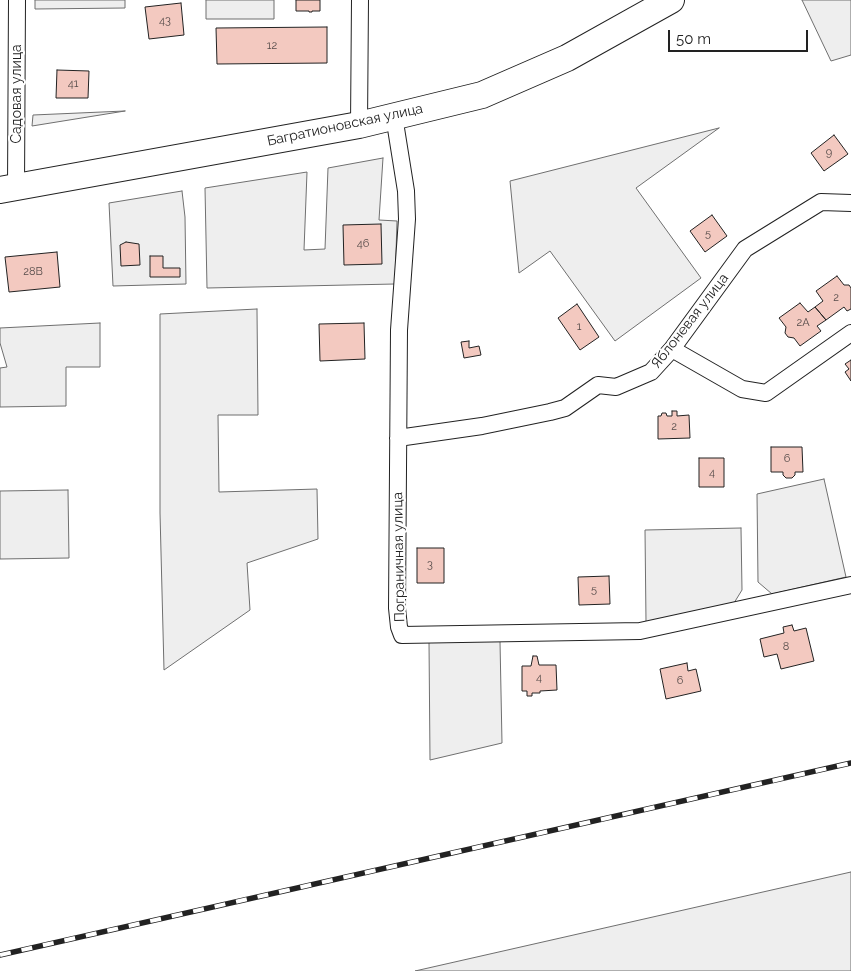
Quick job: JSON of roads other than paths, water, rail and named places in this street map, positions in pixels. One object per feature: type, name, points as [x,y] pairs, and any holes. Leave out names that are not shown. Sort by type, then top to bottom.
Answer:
[{"type":"main road","name":"Багратионовская улица","points":[[8,189],[359,125],[482,95],[567,58],[671,0]]},
{"type":"street","name":"Садовая улица","points":[[8,189],[17,0]]},
{"type":"street","points":[[359,125],[360,0]]},
{"type":"street","name":"Пограничная улица","points":[[394,116],[406,191],[407,219],[399,330],[397,608],[398,628],[402,635],[640,631],[851,585]]},
{"type":"street","name":"Яблоневая улица","points":[[398,438],[482,426],[557,411],[565,408],[598,385],[616,387],[651,372],[672,349],[745,249],[821,202],[851,203]]},
{"type":"street","points":[[672,349],[742,389],[766,393],[851,333]]},
{"type":"railway","points":[[0,955],[851,763]]}]
